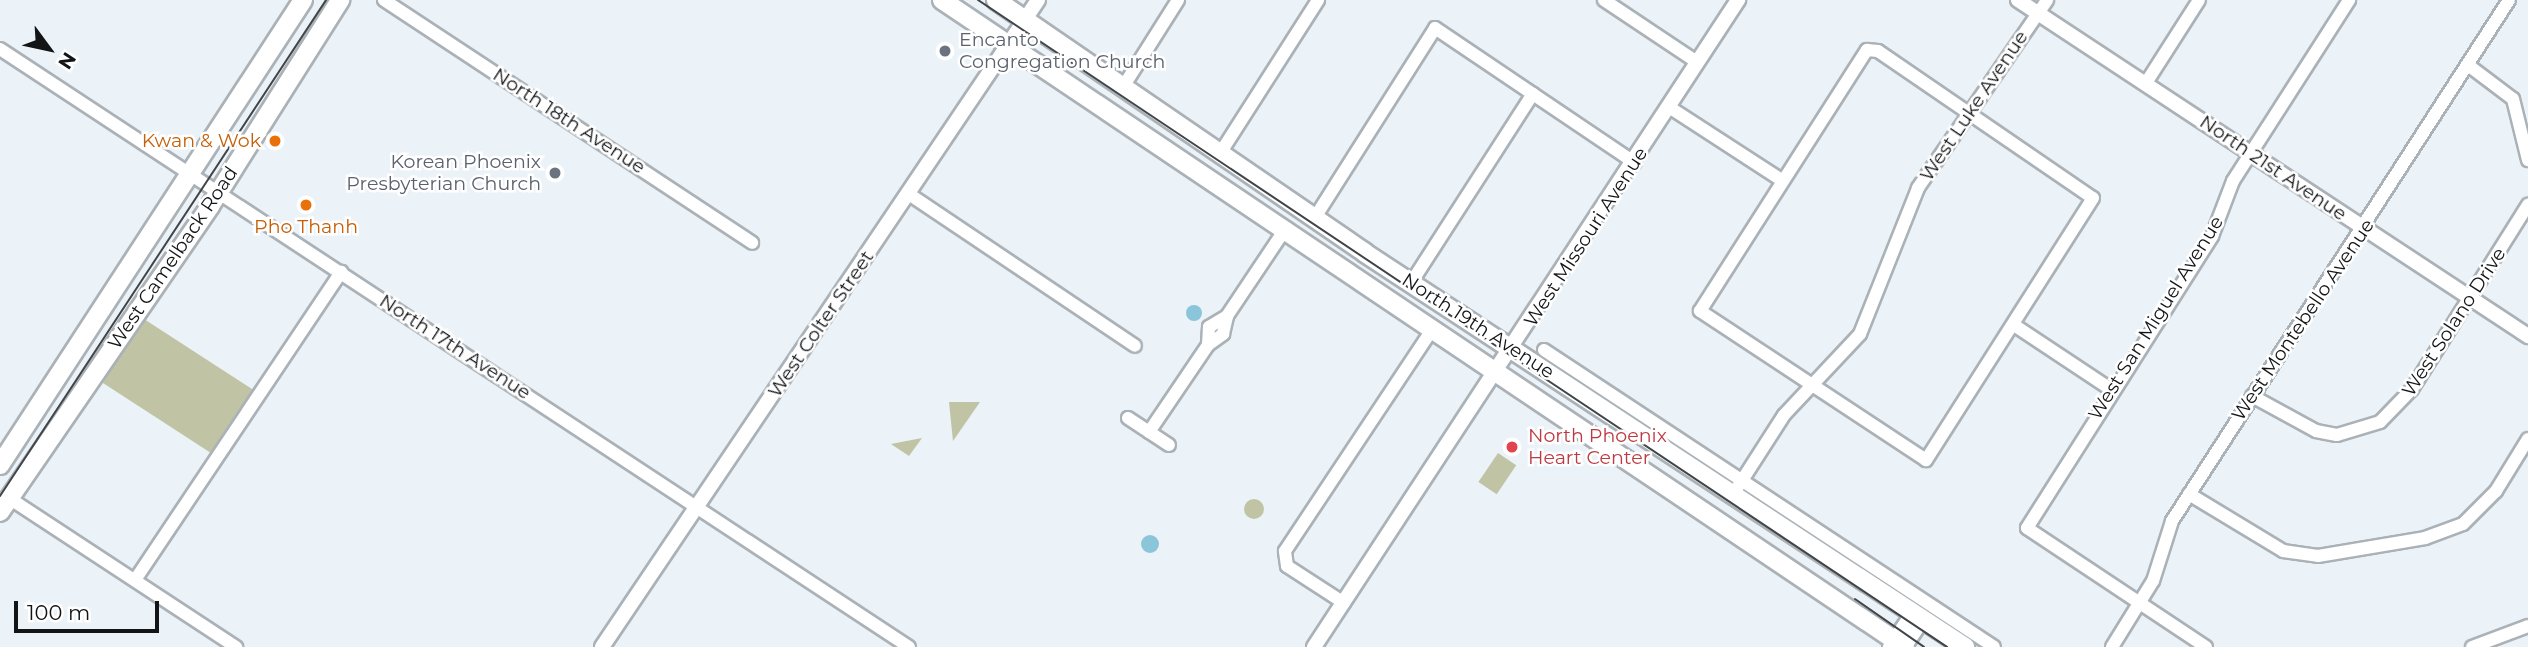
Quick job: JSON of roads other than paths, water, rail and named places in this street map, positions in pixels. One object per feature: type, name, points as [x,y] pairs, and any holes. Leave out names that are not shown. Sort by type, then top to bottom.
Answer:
[{"type":"main road","name":"West Camelback Road","points":[[0,465],[303,0]]},
{"type":"main road","name":"West Camelback Road","points":[[5,505],[219,192],[340,0]]},
{"type":"main road","name":"North 19th Avenue","points":[[942,0],[1007,46],[1286,228],[1498,375],[1731,524],[1900,646]]},
{"type":"main road","name":"North 19th Avenue","points":[[996,0],[1314,219],[1515,348],[1732,496],[1965,647]]},
{"type":"street","name":"North 18th Avenue","points":[[384,0],[752,243]]},
{"type":"street","name":"West Colter Street","points":[[602,647],[1038,0]]},
{"type":"street","points":[[1123,87],[1178,0]]},
{"type":"street","points":[[1219,155],[1318,0]]},
{"type":"street","points":[[1604,0],[1697,62]]},
{"type":"street","name":"West Missouri Avenue","points":[[1314,647],[1498,375],[1738,0]]},
{"type":"street","name":"North 21st Avenue","points":[[2018,0],[2528,336]]},
{"type":"street","name":"West Luke Avenue","points":[[1732,496],[1784,415],[1871,316],[1918,188],[1968,111],[2047,0]]},
{"type":"street","points":[[2146,83],[2199,0]]},
{"type":"street","name":"West San Miguel Avenue","points":[[2140,605],[2027,528],[2212,236],[2233,181],[2349,0]]},
{"type":"street","name":"West Montebello Avenue","points":[[2112,647],[2140,605],[2160,567],[2172,521],[2365,228],[2509,0]]},
{"type":"street","points":[[1314,219],[1435,28],[1635,163]]},
{"type":"street","name":"North 17th Avenue","points":[[0,49],[909,647]]},
{"type":"street","points":[[1867,50],[1878,51],[1968,111],[2093,198],[2014,326],[1926,460],[1810,388],[1700,311],[1780,180],[1867,50]]},
{"type":"street","points":[[2468,65],[2513,99],[2528,160]]},
{"type":"street","points":[[1411,283],[1533,94]]},
{"type":"street","points":[[1669,107],[1780,180]]},
{"type":"street","points":[[909,194],[1135,346]]},
{"type":"street","name":"West Solano Drive","points":[[2252,396],[2316,431],[2337,435],[2380,422],[2412,389],[2528,205]]},
{"type":"street","points":[[1149,432],[1208,345],[1209,327],[1227,316],[1286,228]]},
{"type":"street","points":[[135,580],[341,272]]},
{"type":"street","points":[[2014,326],[2112,390]]},
{"type":"street","points":[[1344,603],[1283,560],[1432,330]]},
{"type":"street","name":"North 19th Avenue","points":[[1544,351],[1994,647]]},
{"type":"street","points":[[1128,418],[1169,445]]},
{"type":"street","points":[[2189,495],[2283,551],[2318,556],[2425,538],[2463,524],[2496,491],[2528,439]]},
{"type":"street","points":[[5,505],[135,580],[236,647]]},
{"type":"street","points":[[2140,605],[2206,647]]},
{"type":"street","points":[[1900,646],[1918,616]]},
{"type":"street","points":[[2472,647],[2528,626]]},
{"type":"water","points":[[1191,305],[1197,305],[1202,313],[1200,319],[1191,321],[1186,316],[1186,310]]},
{"type":"water","points":[[1146,535],[1154,535],[1159,544],[1157,551],[1146,553],[1141,548],[1141,540]]},
{"type":"tram line","points":[[0,496],[326,0]]},
{"type":"tram line","points":[[978,0],[1947,647]]},
{"type":"tram line","points":[[1855,599],[1924,647]]},
{"type":"place","name":"Encanto Congregation Church","points":[[945,51]]},
{"type":"place","name":"Kwan & Wok","points":[[275,141]]},
{"type":"place","name":"Korean Phoenix Presbyterian Church","points":[[555,173]]},
{"type":"place","name":"Pho Thanh","points":[[306,205]]},
{"type":"place","name":"North Phoenix Heart Center","points":[[1512,447]]}]
